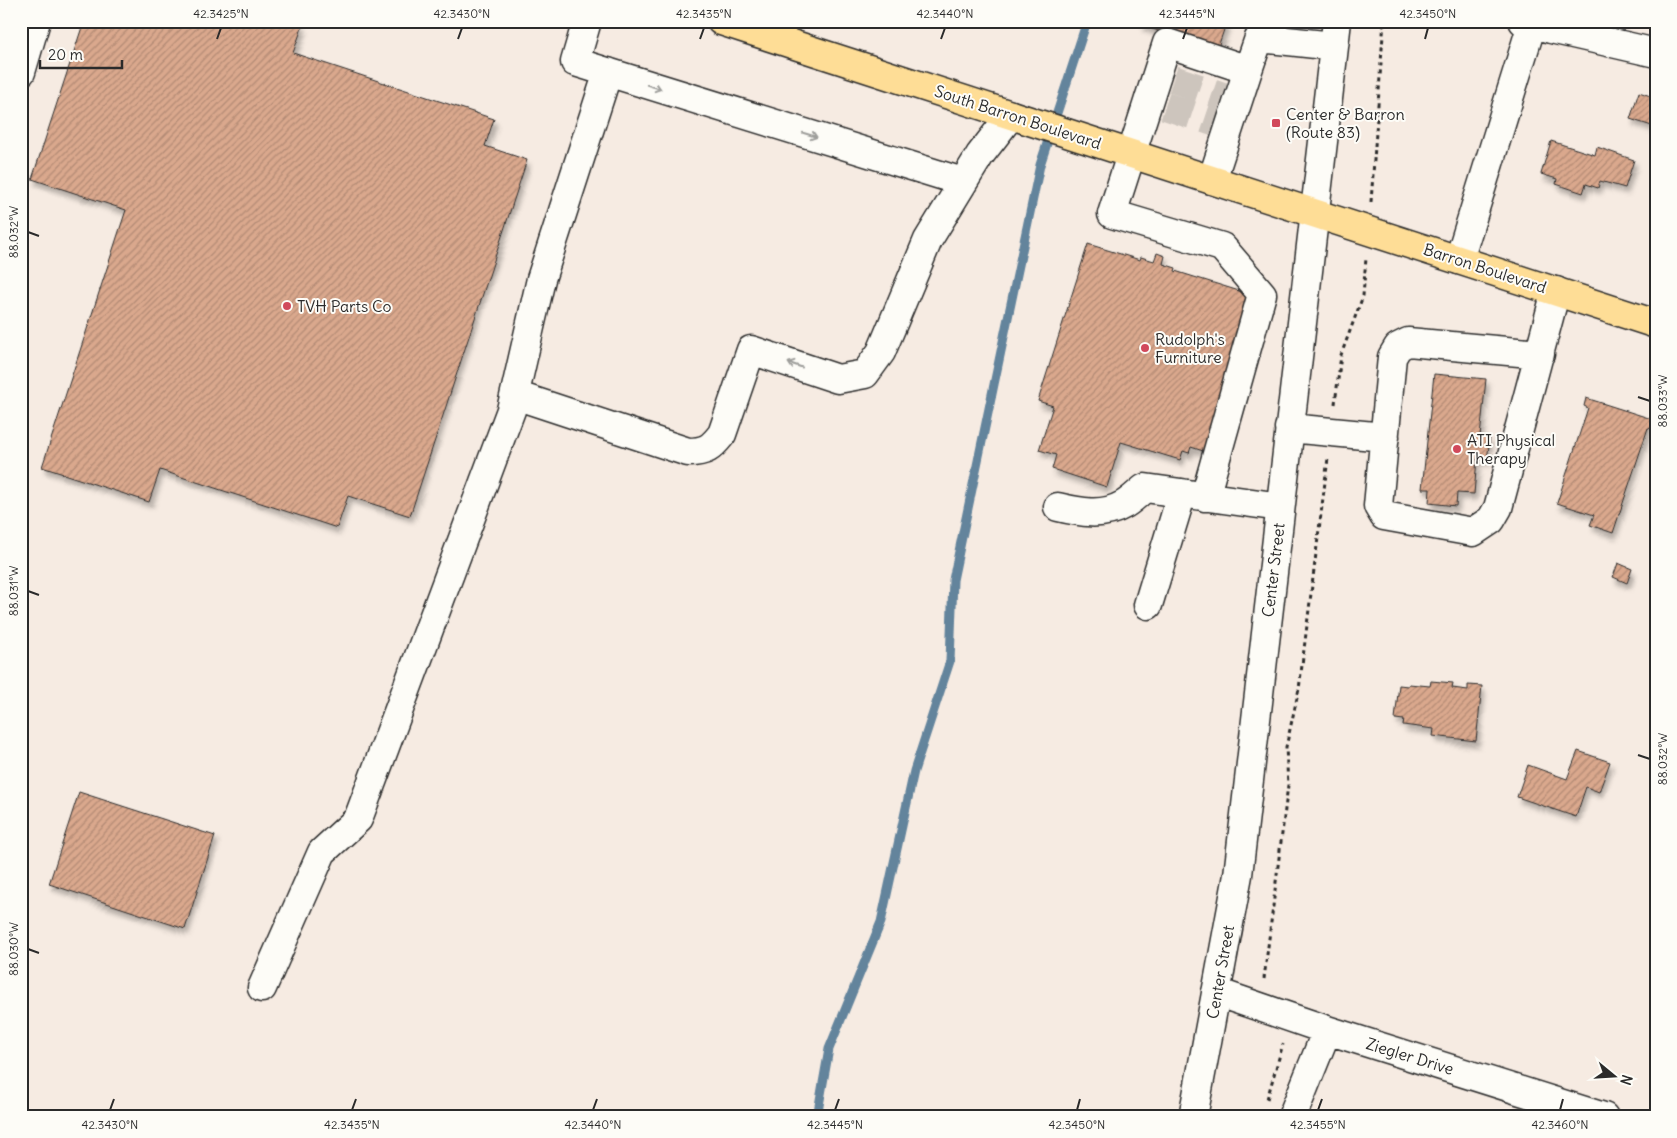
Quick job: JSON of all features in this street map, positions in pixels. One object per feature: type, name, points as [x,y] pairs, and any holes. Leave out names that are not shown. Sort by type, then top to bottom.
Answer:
[{"type":"main road","name":"South Barron Boulevard","points":[[721,21],[1314,213]]},
{"type":"main road","name":"Barron Boulevard","points":[[1314,213],[1656,324]]},
{"type":"street","points":[[21,72],[36,21]]},
{"type":"street","points":[[588,21],[575,62],[963,182]]},
{"type":"street","points":[[1459,260],[1540,24],[1610,32],[1656,53]]},
{"type":"street","points":[[1212,180],[1223,126],[1231,99],[1248,70],[1259,38],[1335,34]]},
{"type":"street","name":"Center Street","points":[[1192,1117],[1238,875],[1335,34]]},
{"type":"street","points":[[1148,604],[1194,495],[1262,294],[1222,247],[1112,214],[1130,154],[1156,103],[1165,76],[1167,43],[1248,70]]},
{"type":"street","points":[[262,988],[322,852],[358,819],[511,410],[541,279],[608,72]]},
{"type":"street","points":[[514,394],[688,452],[701,452],[713,445],[722,434],[751,350],[838,379],[865,374],[881,352],[928,240],[980,155],[1011,115]]},
{"type":"street","points":[[1540,354],[1408,342],[1398,346],[1392,357],[1378,506],[1384,516],[1473,532],[1491,520],[1498,508],[1540,354],[1556,292]]},
{"type":"street","points":[[1290,428],[1385,437]]},
{"type":"street","points":[[1058,507],[1080,512],[1100,513],[1123,506],[1145,488],[1280,508]]},
{"type":"street","name":"Ziegler Drive","points":[[1216,992],[1587,1114]]},
{"type":"street","points":[[1292,1117],[1328,1030]]},
{"type":"path","points":[[1372,178],[1384,21]]},
{"type":"path","points":[[1261,1007],[1288,785],[1286,747],[1300,689],[1341,355],[1363,296],[1364,288]]},
{"type":"path","points":[[1264,1108],[1284,1044],[1276,1040]]},
{"type":"building","name":"TVH Parts Co","points":[[84,21],[290,21],[303,25],[293,53],[494,119],[485,146],[527,160],[410,516],[348,496],[337,528],[160,470],[149,502],[42,467],[126,210],[32,179]]},
{"type":"building","points":[[1141,21],[1227,21],[1217,50],[1140,25]]},
{"type":"building","points":[[1639,92],[1656,98],[1655,127],[1630,119]]},
{"type":"building","points":[[1551,141],[1595,155],[1597,147],[1634,160],[1625,188],[1600,181],[1598,188],[1586,184],[1583,193],[1556,184],[1557,179],[1541,174]]},
{"type":"building","name":"Rudolph's Furniture","points":[[1088,244],[1140,260],[1141,257],[1154,261],[1157,253],[1165,256],[1163,264],[1176,268],[1175,271],[1252,295],[1203,451],[1191,447],[1189,453],[1183,451],[1180,460],[1121,442],[1107,487],[1052,469],[1056,455],[1039,450],[1053,406],[1038,401]]},
{"type":"building","name":"ATI Physical Therapy","points":[[1434,374],[1486,379],[1480,437],[1490,438],[1487,460],[1477,459],[1474,494],[1457,493],[1456,506],[1429,503],[1430,489],[1422,489]]},
{"type":"building","points":[[1586,398],[1655,420],[1652,429],[1648,428],[1613,533],[1590,525],[1594,515],[1557,503],[1588,408],[1584,406]]},
{"type":"building","points":[[1618,563],[1632,569],[1627,583],[1613,577]]},
{"type":"building","points":[[1431,681],[1453,683],[1452,688],[1468,690],[1468,685],[1482,686],[1476,741],[1433,736],[1434,729],[1403,725],[1404,720],[1395,719],[1399,685],[1430,686]]},
{"type":"building","points":[[1578,751],[1610,762],[1599,792],[1586,787],[1576,817],[1517,797],[1528,765],[1567,779]]},
{"type":"building","points":[[79,792],[215,836],[185,929],[49,884]]},
{"type":"waterway","points":[[817,1117],[829,1049],[881,922],[914,771],[950,661],[953,580],[1040,165],[1087,21]]},
{"type":"tunnel","points":[[1173,79],[1223,96]]},
{"type":"tunnel","points":[[1165,106],[1216,123]]},
{"type":"place","name":"Center & Barron (Route 83)","points":[[1276,123]]},
{"type":"place","name":"TVH Parts Co","points":[[287,306]]},
{"type":"place","name":"Rudolph's Furniture","points":[[1145,348]]},
{"type":"place","name":"ATI Physical Therapy","points":[[1457,449]]}]
